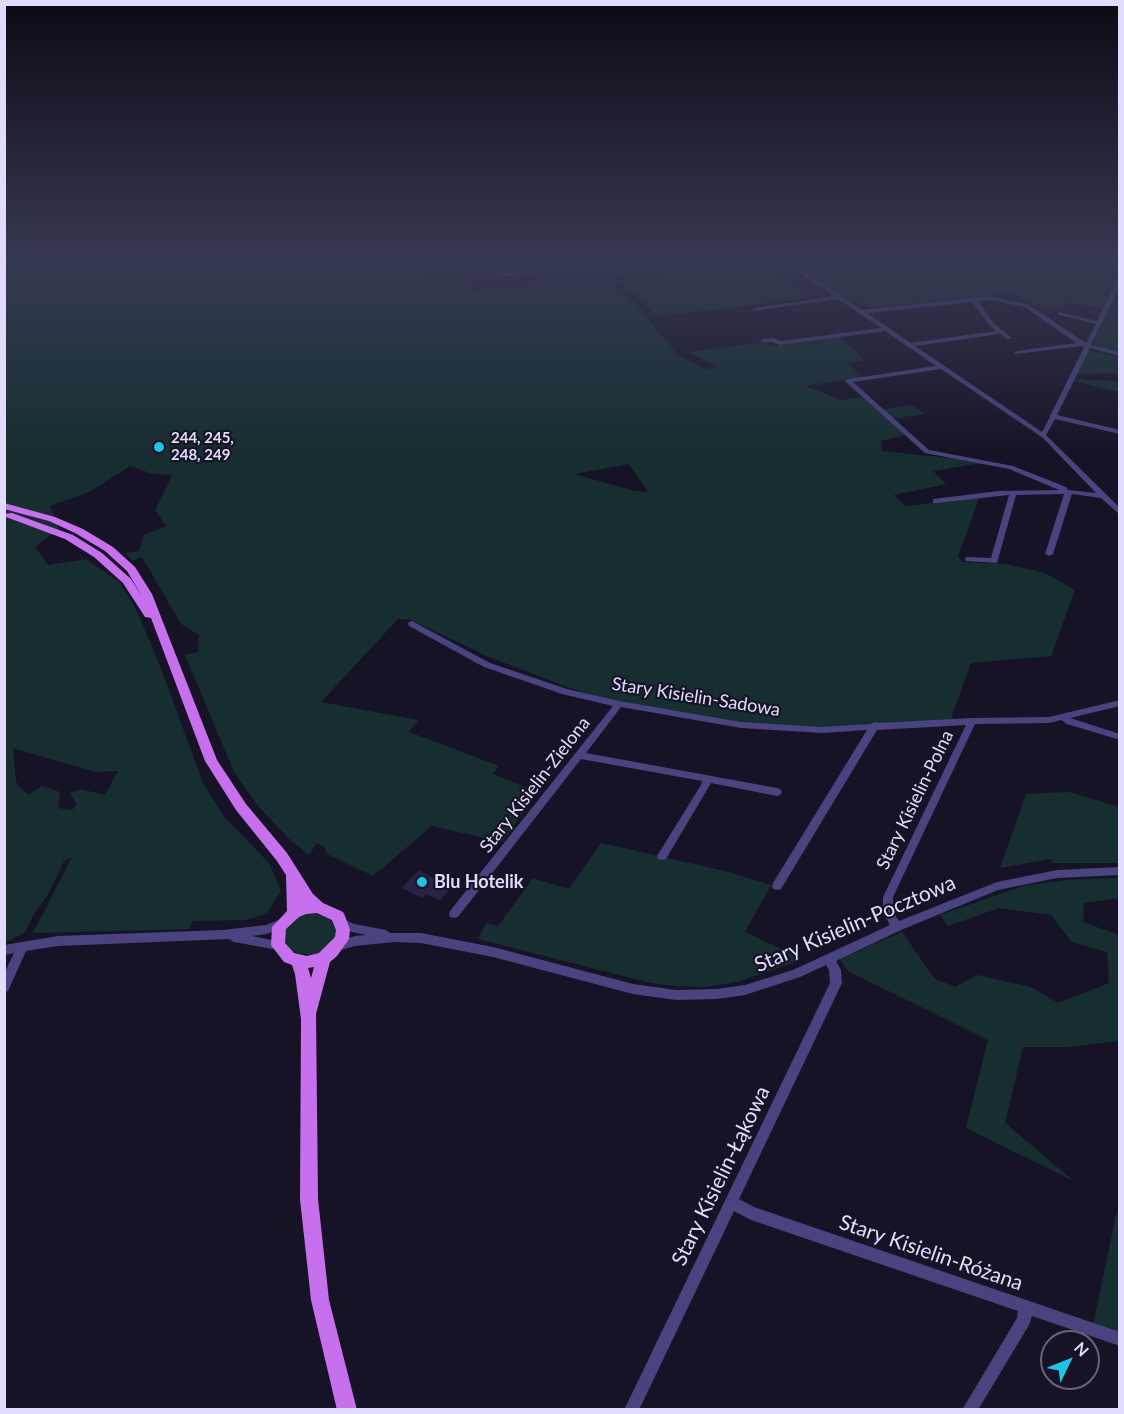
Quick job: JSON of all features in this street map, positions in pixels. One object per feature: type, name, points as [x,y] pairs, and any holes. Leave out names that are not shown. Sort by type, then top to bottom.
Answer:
[{"type":"main road","points":[[4,506],[44,516],[79,531],[116,555],[131,569],[147,594],[211,760],[236,800],[282,857],[308,898],[318,907]]},
{"type":"main road","points":[[4,514],[54,530],[98,555],[127,581],[163,639]]},
{"type":"main road","points":[[289,918],[293,876]]},
{"type":"main road","points":[[309,1019],[323,959],[342,939],[342,922],[333,912],[318,907],[304,908],[289,918],[277,934],[278,945],[284,954],[298,961],[323,959]]},
{"type":"main road","points":[[298,961],[303,974],[309,1019],[310,1209],[320,1300],[347,1410]]},
{"type":"street","points":[[881,325],[1058,448],[1119,513]]},
{"type":"street","points":[[994,325],[1010,338]]},
{"type":"street","points":[[1055,325],[1084,345],[1119,354]]},
{"type":"street","points":[[1040,434],[1045,433],[1084,345],[1097,325]]},
{"type":"street","points":[[763,341],[773,340],[780,343],[887,329]]},
{"type":"street","points":[[910,345],[1000,332]]},
{"type":"street","points":[[1017,353],[1084,345]]},
{"type":"street","points":[[942,367],[848,381],[927,452],[1011,467],[1066,492]]},
{"type":"street","points":[[1052,416],[1119,432]]},
{"type":"street","points":[[1049,554],[1066,492]]},
{"type":"street","points":[[936,501],[1014,493],[1066,492],[1104,496]]},
{"type":"street","points":[[969,559],[994,561],[1014,493]]},
{"type":"street","name":"Stary Kisielin-Sadowa","points":[[412,624],[487,665],[565,692],[619,704],[766,727],[822,730],[875,725],[1049,720],[1119,704]]},
{"type":"street","name":"Stary Kisielin-Zielona","points":[[454,914],[619,704]]},
{"type":"street","name":"Stary Kisielin-Sadowa","points":[[1062,717],[1070,722],[1119,737]]},
{"type":"street","name":"Stary Kisielin-Polna","points":[[897,927],[888,913],[888,897],[972,721]]},
{"type":"street","points":[[777,886],[875,725]]},
{"type":"street","points":[[579,755],[777,792]]},
{"type":"street","points":[[662,856],[706,785],[707,779]]},
{"type":"street","name":"Stary Kisielin-Pocztowa","points":[[342,922],[352,928],[394,937],[447,942],[633,989],[676,995],[745,990],[779,980],[979,892],[1015,881],[1056,874],[1119,871]]},
{"type":"street","points":[[4,950],[58,940],[223,935],[267,928],[289,918]]},
{"type":"street","points":[[223,935],[278,945]]},
{"type":"street","name":"Stary Kisielin-Pocztowa","points":[[337,946],[355,941],[394,937]]},
{"type":"street","points":[[4,988],[23,946]]},
{"type":"street","name":"Stary Kisielin-Łąkowa","points":[[631,1410],[836,983],[835,970],[829,959]]},
{"type":"street","name":"Stary Kisielin-Różana","points":[[731,1202],[751,1213],[1119,1339]]},
{"type":"street","points":[[969,1410],[1024,1320],[1026,1307]]},
{"type":"green space","points":[[5,325],[653,325],[679,356],[708,370],[716,366],[688,352],[766,342],[773,346],[840,337],[865,360],[848,363],[862,377],[805,386],[842,400],[863,397],[878,410],[912,405],[925,414],[889,419],[905,435],[881,441],[882,451],[988,462],[933,471],[946,484],[894,495],[905,506],[979,498],[958,556],[962,562],[1005,564],[1045,573],[1075,590],[1051,656],[971,663],[952,715],[953,722],[789,730],[620,703],[570,688],[489,657],[411,620],[398,619],[321,702],[418,720],[409,732],[499,766],[493,774],[538,792],[502,842],[432,826],[373,876],[327,854],[324,846],[317,843],[309,855],[289,839],[258,806],[234,772],[185,655],[198,652],[199,635],[181,624],[142,557],[133,561],[125,553],[139,551],[144,535],[166,526],[155,510],[172,475],[153,474],[130,466],[89,492],[50,506],[59,529],[35,547],[48,565],[86,559],[120,583],[136,609],[160,666],[203,783],[225,818],[269,863],[281,891],[267,913],[247,920],[192,921],[190,929],[33,933],[72,857],[64,861],[48,895],[35,912],[25,932],[5,943]],"holes":[[[629,464],[648,492],[635,491],[574,474]],[[13,748],[95,772],[118,771],[105,795],[80,789],[70,793],[77,805],[72,810],[58,808],[60,792],[42,786],[28,795],[16,782]]]},
{"type":"green space","points":[[1102,325],[1119,325],[1119,352],[1093,345]]},
{"type":"green space","points":[[1088,350],[1119,357],[1119,375],[1074,374]]},
{"type":"green space","points":[[1074,379],[1119,381],[1119,392],[1073,381]]},
{"type":"green space","points":[[1069,792],[1119,807],[1119,863],[1053,863],[1051,859],[1000,868],[1026,794]]},
{"type":"green space","points":[[601,843],[725,871],[771,885],[745,932],[794,955],[795,962],[741,981],[707,987],[674,986],[651,983],[478,939],[486,923],[498,926],[533,878],[569,889]]},
{"type":"green space","points":[[1119,878],[1119,898],[1084,903],[1083,922],[1119,935],[1119,1041],[1070,1047],[1023,1047],[1005,1123],[1074,1181],[966,1128],[988,1040],[848,971],[840,959],[902,932],[934,978],[955,987],[977,975],[1031,987],[1058,1003],[1109,983],[1107,952],[1072,942],[1051,915],[999,908],[948,926],[940,915],[1023,886],[1066,880]]},
{"type":"green space","points":[[320,912],[333,919],[337,931],[335,938],[325,950],[317,954],[293,952],[284,942],[286,928],[304,913]]},
{"type":"green space","points":[[1119,1213],[1119,1332],[1093,1325],[1116,1215]]},
{"type":"building","name":"Blu Hotelik","points":[[419,870],[450,889],[440,901],[426,894],[422,898],[402,888]]},
{"type":"waterway","points":[[1113,325],[1111,327],[1113,329]]},
{"type":"place","name":"244, 245, 248, 249","points":[[159,447]]},
{"type":"place","name":"Blu Hotelik","points":[[422,882]]}]
